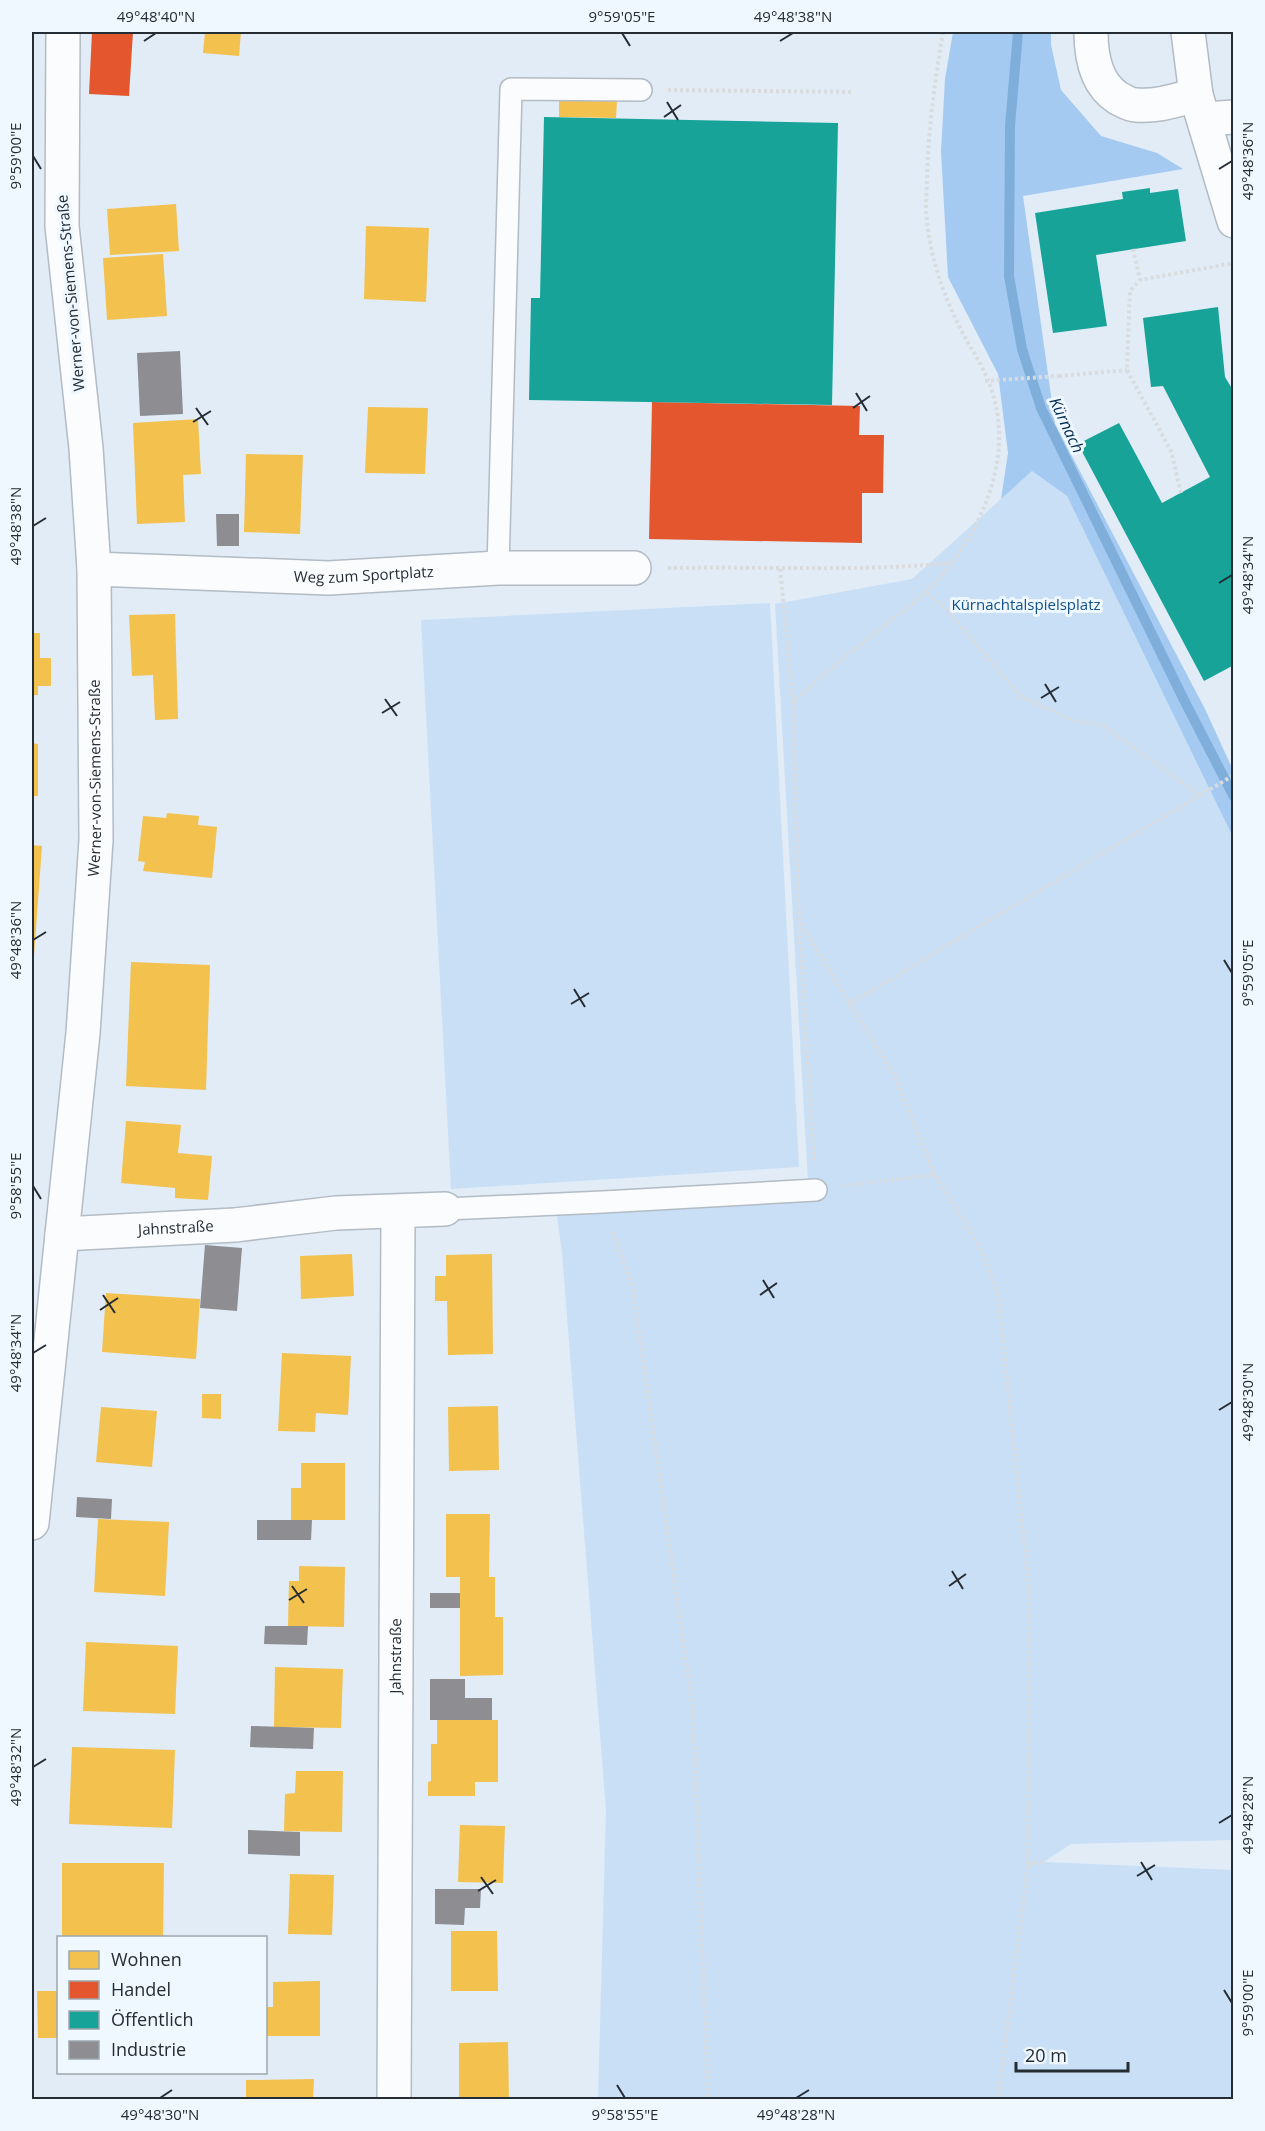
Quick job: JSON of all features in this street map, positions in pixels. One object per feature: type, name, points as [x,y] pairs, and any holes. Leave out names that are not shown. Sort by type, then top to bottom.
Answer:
[{"type":"street","name":"Werner-von-Siemens-Straße","points":[[32,1523],[83,1033],[96,840],[94,569],[86,448],[62,226],[63,32]]},
{"type":"street","points":[[1091,32],[1095,66],[1102,84],[1109,92],[1133,105],[1211,110]]},
{"type":"street","points":[[1188,32],[1211,110],[1233,221]]},
{"type":"street","name":"Weg zum Sportplatz","points":[[94,569],[330,578],[498,568],[634,568]]},
{"type":"street","name":"Jahnstraße","points":[[62,1234],[235,1225],[336,1213],[445,1209]]},
{"type":"street","name":"Jahnstraße","points":[[394,2100],[398,1212]]},
{"type":"lane","points":[[498,568],[511,89],[641,90]]},
{"type":"lane","points":[[445,1209],[816,1190]]},
{"type":"path","points":[[793,702],[822,675],[927,593],[952,563],[974,530],[985,507],[999,458],[998,417],[987,381],[939,282],[927,219],[928,150],[935,78],[943,32]]},
{"type":"path","points":[[641,90],[854,92]]},
{"type":"path","points":[[1133,249],[1140,280]]},
{"type":"path","points":[[1181,493],[1171,452],[1127,370],[1130,291],[1140,280],[1233,263]]},
{"type":"path","points":[[987,381],[1127,370]]},
{"type":"path","points":[[634,568],[902,568],[952,563]]},
{"type":"path","points":[[780,569],[793,702],[799,921],[816,1190],[935,1175]]},
{"type":"path","points":[[927,593],[945,608],[1020,696],[1074,720],[1103,725],[1199,795]]},
{"type":"path","points":[[849,1004],[1233,775]]},
{"type":"path","points":[[799,921],[895,1077],[935,1175],[980,1247],[998,1296],[1030,1597],[1028,1864],[998,2100]]},
{"type":"path","points":[[603,1202],[633,1291],[693,1710],[708,2100]]},
{"type":"path","points":[[1028,1864],[1043,1862]]},
{"type":"green space","name":"Kürnachtalspielsplatz","points":[[1032,471],[1067,496],[1234,837],[1233,1840],[1071,1844],[1044,1862],[1233,1870],[1233,2099],[598,2099],[606,1810],[562,1253],[556,1208],[809,1198],[775,604],[912,579]]},
{"type":"green space","points":[[770,603],[799,1167],[451,1189],[421,620]]},
{"type":"shaded area","points":[[953,32],[1051,32],[1051,45],[1061,90],[1101,136],[1157,153],[1183,169],[1023,196],[1055,424],[1205,709],[1233,770],[1233,837],[1067,496],[1032,471],[1001,499],[1008,453],[998,374],[948,277],[941,151],[945,79]]},
{"type":"building: Wohnen","points":[[205,32],[241,32],[239,56],[203,53]]},
{"type":"building: Wohnen","points":[[559,100],[617,101],[616,118],[559,117]]},
{"type":"building: Wohnen","points":[[176,204],[179,251],[110,255],[107,209]]},
{"type":"building: Wohnen","points":[[366,226],[429,228],[426,302],[364,299]]},
{"type":"building: Wohnen","points":[[163,254],[167,316],[107,320],[103,258]]},
{"type":"building: Wohnen","points":[[368,407],[428,408],[425,474],[365,473]]},
{"type":"building: Wohnen","points":[[198,419],[201,474],[183,475],[185,522],[137,524],[133,423]]},
{"type":"building: Wohnen","points":[[246,454],[303,455],[300,534],[244,532]]},
{"type":"building: Wohnen","points":[[175,614],[178,719],[155,720],[153,675],[132,676],[129,615]]},
{"type":"building: Wohnen","points":[[32,633],[40,633],[40,658],[51,658],[51,686],[38,686],[38,695],[32,695]]},
{"type":"building: Wohnen","points":[[32,743],[38,744],[38,796],[32,796]]},
{"type":"building: Wohnen","points":[[167,813],[199,816],[198,825],[217,827],[212,878],[143,871],[145,862],[138,861],[143,816],[166,818]]},
{"type":"building: Wohnen","points":[[32,845],[42,846],[33,970],[32,969]]},
{"type":"building: Wohnen","points":[[131,962],[210,965],[206,1090],[126,1086]]},
{"type":"building: Wohnen","points":[[126,1121],[181,1125],[178,1153],[212,1156],[208,1200],[175,1198],[175,1188],[121,1183]]},
{"type":"building: Wohnen","points":[[352,1254],[354,1296],[301,1299],[300,1256]]},
{"type":"building: Wohnen","points":[[492,1254],[493,1354],[448,1355],[447,1301],[435,1301],[435,1276],[446,1276],[446,1255]]},
{"type":"building: Wohnen","points":[[106,1293],[200,1299],[196,1359],[102,1352]]},
{"type":"building: Wohnen","points":[[282,1353],[351,1356],[348,1415],[316,1413],[315,1432],[278,1431]]},
{"type":"building: Wohnen","points":[[202,1394],[221,1394],[221,1419],[202,1418]]},
{"type":"building: Wohnen","points":[[498,1406],[499,1470],[449,1471],[448,1407]]},
{"type":"building: Wohnen","points":[[101,1407],[157,1411],[152,1467],[96,1462]]},
{"type":"building: Wohnen","points":[[301,1463],[345,1463],[345,1520],[291,1520],[291,1488],[301,1488]]},
{"type":"building: Wohnen","points":[[446,1514],[490,1514],[489,1577],[495,1577],[495,1617],[503,1617],[503,1675],[460,1676],[460,1577],[446,1577]]},
{"type":"building: Wohnen","points":[[98,1519],[169,1522],[165,1596],[94,1592]]},
{"type":"building: Wohnen","points":[[299,1566],[345,1567],[344,1627],[288,1626],[289,1581],[299,1581]]},
{"type":"building: Wohnen","points":[[86,1642],[178,1646],[175,1714],[83,1711]]},
{"type":"building: Wohnen","points":[[275,1667],[343,1669],[341,1728],[274,1727]]},
{"type":"building: Wohnen","points":[[437,1720],[498,1720],[498,1782],[475,1782],[475,1796],[428,1796],[428,1782],[431,1781],[431,1744],[437,1744]]},
{"type":"building: Wohnen","points":[[72,1747],[175,1750],[172,1828],[69,1824]]},
{"type":"building: Wohnen","points":[[296,1771],[343,1771],[342,1832],[284,1831],[285,1794],[295,1793]]},
{"type":"building: Wohnen","points":[[460,1825],[505,1826],[503,1883],[458,1882]]},
{"type":"building: Wohnen","points":[[62,1863],[164,1863],[163,1936],[62,1936]]},
{"type":"building: Wohnen","points":[[290,1874],[334,1875],[332,1935],[288,1934]]},
{"type":"building: Wohnen","points":[[451,1931],[497,1931],[498,1991],[451,1991]]},
{"type":"building: Wohnen","points":[[320,1981],[320,2036],[267,2036],[267,2007],[273,2007],[273,1982]]},
{"type":"building: Wohnen","points":[[37,1991],[57,1991],[57,2038],[38,2038]]},
{"type":"building: Wohnen","points":[[508,2042],[509,2100],[459,2100],[459,2043]]},
{"type":"building: Wohnen","points":[[314,2079],[313,2100],[246,2100],[246,2080]]},
{"type":"building: Handel","points":[[92,32],[133,32],[129,96],[89,94]]},
{"type":"building: Handel","points":[[652,402],[860,406],[859,435],[884,435],[883,493],[862,493],[862,543],[649,539]]},
{"type":"building: Öffentlich","points":[[544,117],[838,123],[832,405],[529,400],[531,298],[540,298]]},
{"type":"building: Öffentlich","points":[[1150,188],[1150,193],[1178,189],[1186,241],[1096,255],[1107,326],[1053,333],[1035,213],[1123,199],[1122,192]]},
{"type":"building: Öffentlich","points":[[1218,307],[1225,377],[1234,392],[1234,665],[1204,681],[1078,444],[1119,423],[1162,503],[1210,477],[1163,386],[1151,387],[1143,318]]},
{"type":"building: Industrie","points":[[180,351],[183,414],[140,416],[137,353]]},
{"type":"building: Industrie","points":[[216,514],[239,514],[239,546],[217,546]]},
{"type":"building: Industrie","points":[[205,1245],[242,1248],[237,1311],[200,1308]]},
{"type":"building: Industrie","points":[[77,1497],[112,1499],[111,1519],[76,1517]]},
{"type":"building: Industrie","points":[[257,1520],[312,1520],[311,1540],[257,1540]]},
{"type":"building: Industrie","points":[[430,1593],[460,1593],[460,1608],[430,1608]]},
{"type":"building: Industrie","points":[[265,1626],[308,1626],[307,1645],[264,1644]]},
{"type":"building: Industrie","points":[[430,1679],[465,1679],[465,1698],[492,1698],[492,1720],[430,1720]]},
{"type":"building: Industrie","points":[[251,1726],[314,1728],[313,1749],[250,1747]]},
{"type":"building: Industrie","points":[[248,1830],[300,1832],[300,1856],[248,1854]]},
{"type":"building: Industrie","points":[[435,1889],[481,1889],[480,1908],[465,1908],[464,1925],[435,1924]]},
{"type":"waterway","name":"Kürnach","points":[[1018,32],[1010,126],[1009,276],[1022,349],[1041,408],[1234,797]]}]
